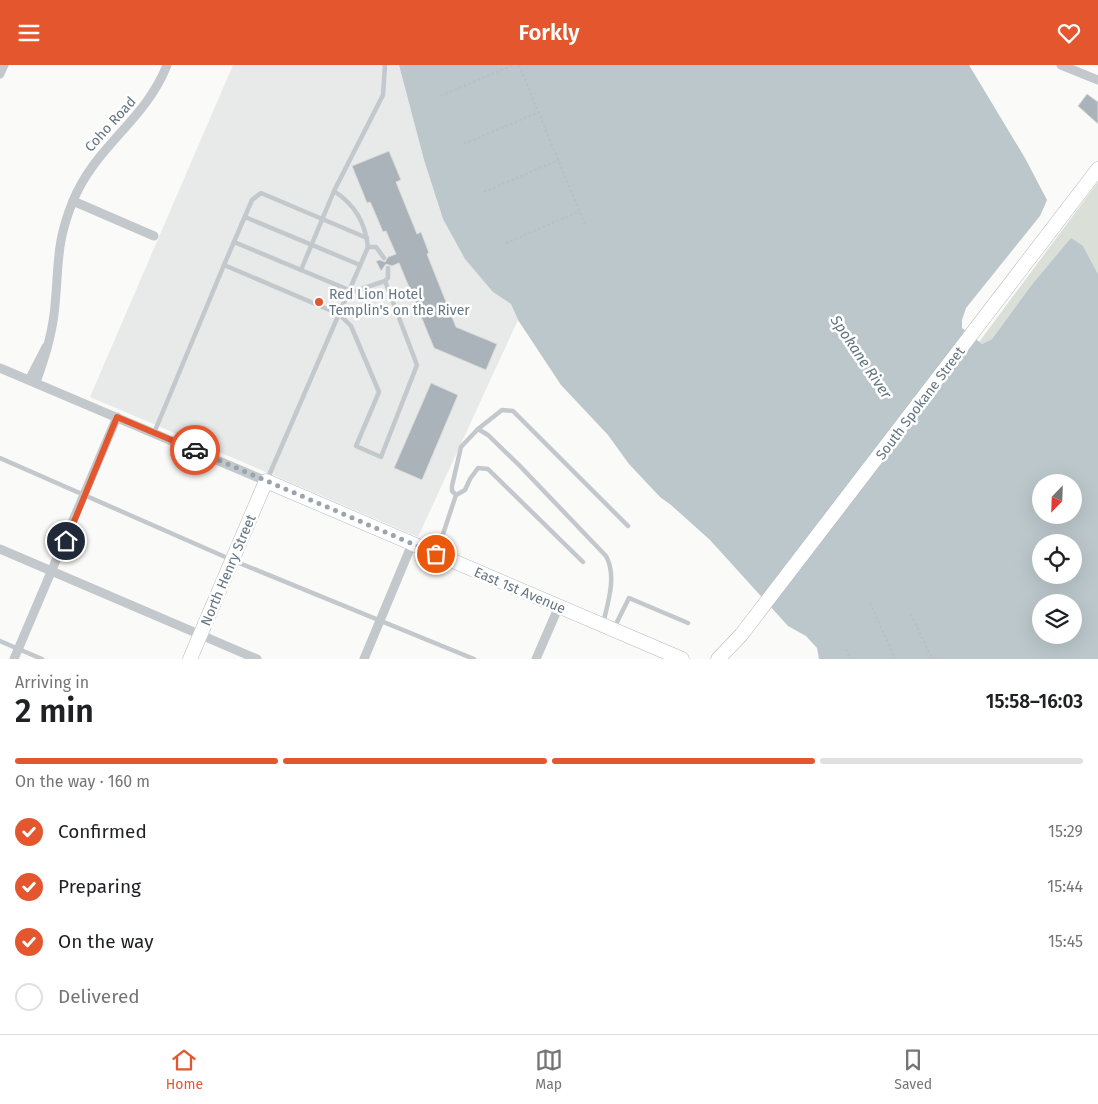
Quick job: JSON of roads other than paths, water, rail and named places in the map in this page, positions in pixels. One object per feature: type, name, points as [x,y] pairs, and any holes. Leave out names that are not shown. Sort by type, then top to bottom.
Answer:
[{"type":"main road","name":"South Spokane Street","points":[[741,635],[979,327],[1098,169]]},
{"type":"main road","name":"East 1st Avenue","points":[[266,481],[682,659]]},
{"type":"main road","name":"North Henry Street","points":[[190,659],[266,481]]},
{"type":"main road","points":[[718,659],[741,635]]},
{"type":"main road","points":[[726,659],[741,635]]},
{"type":"street","points":[[0,74],[4,65]]},
{"type":"street","name":"Coho Road","points":[[33,381],[45,359],[55,306],[59,241],[73,201],[88,171],[101,153],[146,105],[167,65]]},
{"type":"street","points":[[1061,65],[1098,80]]},
{"type":"street","points":[[73,201],[154,236]]},
{"type":"street","name":"East 1st Avenue","points":[[0,367],[266,481]]},
{"type":"street","points":[[14,659],[117,417]]},
{"type":"street","points":[[364,659],[412,544]]},
{"type":"street","points":[[0,549],[257,659]]},
{"type":"street","points":[[536,659],[560,606]]},
{"type":"lane","points":[[301,270],[334,191],[383,95],[385,65]]},
{"type":"lane","points":[[266,481],[368,247],[367,238],[358,213],[348,201],[334,191]]},
{"type":"lane","points":[[154,433],[252,200],[261,193],[367,238]]},
{"type":"lane","points":[[245,217],[360,265]]},
{"type":"lane","points":[[234,242],[349,290],[355,291],[385,281],[388,278],[388,268]]},
{"type":"lane","points":[[368,247],[376,247],[384,258]]},
{"type":"lane","points":[[224,265],[338,314],[351,326],[379,392],[356,446],[381,457],[418,365],[385,281]]},
{"type":"lane","points":[[456,495],[452,491],[452,486],[461,447],[478,429],[502,410],[513,411],[628,526]]},
{"type":"lane","points":[[478,429],[488,435],[520,465],[606,556],[611,565],[608,627]]},
{"type":"lane","points":[[0,459],[232,560],[474,659]]},
{"type":"lane","points":[[436,554],[456,495],[465,490],[478,468],[488,469],[583,562]]},
{"type":"lane","points":[[608,627],[629,598],[688,623]]},
{"type":"lane","points":[[0,641],[42,659]]},
{"type":"water","name":"Spokane River","points":[[399,65],[969,65],[1025,158],[1047,200],[1040,216],[966,308],[962,320],[962,328],[982,344],[992,339],[1030,287],[1071,238],[1083,246],[1098,274],[1098,659],[819,659],[817,648],[806,636],[788,626],[710,540],[660,497],[629,464],[608,435],[561,385],[518,320],[511,304],[493,292],[465,259],[443,219],[424,160]]},
{"type":"place","name":"Red Lion Hotel Templin's on the River","points":[[319,302]]}]
